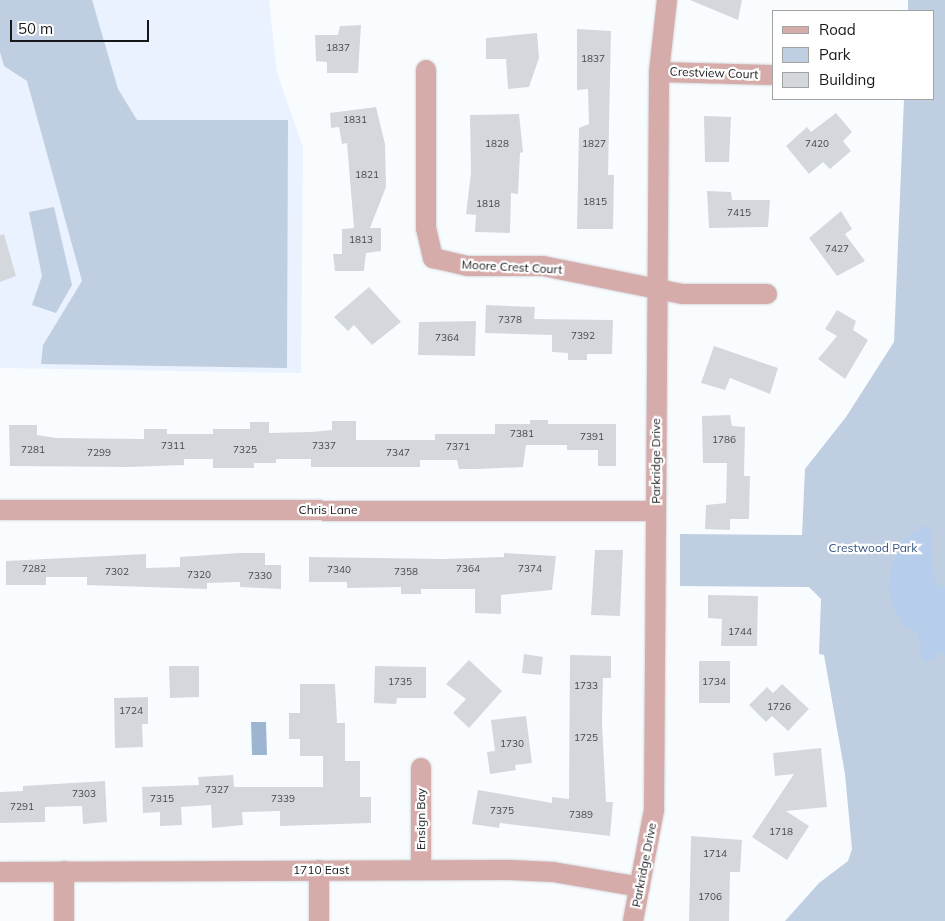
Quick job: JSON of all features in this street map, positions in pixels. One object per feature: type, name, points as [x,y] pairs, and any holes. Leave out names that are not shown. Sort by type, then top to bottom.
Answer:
[{"type":"street","name":"Parkridge Drive","points":[[633,921],[654,810],[659,72],[667,0]]},
{"type":"street","name":"Moore Crest Court","points":[[426,70],[426,228],[433,258],[467,266],[543,266],[657,289]]},
{"type":"street","name":"Crestview Court","points":[[659,72],[770,75]]},
{"type":"street","points":[[657,289],[682,294],[767,294]]},
{"type":"street","name":"Chris Lane","points":[[0,510],[656,511]]},
{"type":"street","name":"Ensign Bay","points":[[421,768],[421,870]]},
{"type":"street","points":[[318,921],[319,870]]},
{"type":"street","name":"1710 East","points":[[0,872],[421,870],[553,872],[640,887]]},
{"type":"street","points":[[64,871],[64,921]]},
{"type":"shaded area","points":[[0,0],[269,0],[277,73],[303,147],[301,373],[0,368]]},
{"type":"shaded area","points":[[924,525],[931,532],[933,575],[940,587],[945,586],[945,656],[938,652],[933,660],[925,663],[920,656],[918,632],[904,626],[892,606],[889,589],[891,566],[904,540]]},
{"type":"shaded area","points":[[251,722],[266,722],[267,755],[252,755]]},
{"type":"green space","points":[[0,0],[92,0],[118,89],[137,120],[288,120],[287,368],[41,364],[43,345],[82,281],[27,81],[4,66],[0,52]]},
{"type":"green space","name":"Crestwood Park","points":[[908,0],[945,0],[945,921],[785,921],[819,883],[848,861],[852,849],[845,774],[824,655],[819,654],[821,599],[809,587],[680,586],[680,534],[802,535],[805,469],[846,417],[894,342],[904,100],[935,100],[935,10],[908,10]]},
{"type":"green space","points":[[54,207],[72,285],[56,313],[32,305],[42,276],[29,212]]},
{"type":"building","points":[[690,0],[742,0],[738,20]]},
{"type":"building","points":[[361,25],[358,73],[327,73],[327,62],[316,61],[315,35],[338,35],[340,26]]},
{"type":"building","points":[[577,29],[611,31],[608,175],[614,175],[613,229],[577,229],[579,128],[589,124],[588,89],[577,90]]},
{"type":"building","points":[[537,33],[539,58],[529,87],[508,89],[506,59],[486,59],[486,38]]},
{"type":"building","points":[[376,107],[385,144],[386,187],[370,228],[381,228],[381,251],[366,253],[364,271],[335,271],[333,254],[342,254],[342,229],[354,228],[347,143],[342,144],[339,127],[331,128],[330,113]]},
{"type":"building","points":[[836,113],[852,132],[843,141],[851,151],[830,169],[823,162],[809,174],[786,146],[807,127],[811,132]]},
{"type":"building","points":[[519,114],[523,152],[520,153],[518,194],[511,193],[510,233],[475,232],[476,215],[466,214],[471,173],[470,115]]},
{"type":"building","points":[[704,116],[731,117],[729,162],[705,162]]},
{"type":"building","points":[[707,191],[731,192],[732,200],[770,200],[768,227],[709,228]]},
{"type":"building","points":[[841,211],[852,229],[845,234],[865,261],[837,276],[809,238]]},
{"type":"building","points":[[4,234],[16,276],[0,282],[0,235]]},
{"type":"building","points":[[369,287],[401,322],[372,345],[354,325],[348,331],[334,317]]},
{"type":"building","points":[[486,305],[535,307],[534,319],[613,320],[612,354],[587,354],[587,360],[568,360],[568,353],[552,352],[552,335],[485,333]]},
{"type":"building","points":[[837,310],[856,321],[853,330],[868,340],[845,379],[818,359],[837,336],[825,329]]},
{"type":"building","points":[[476,321],[475,356],[418,355],[419,322]]},
{"type":"building","points":[[714,346],[778,368],[770,394],[730,378],[725,390],[701,383]]},
{"type":"building","points":[[730,415],[732,426],[745,427],[744,476],[750,476],[749,519],[730,519],[730,530],[705,529],[706,505],[726,503],[727,463],[703,463],[702,416]]},
{"type":"building","points":[[530,420],[548,420],[548,424],[616,424],[616,466],[598,466],[598,450],[567,450],[567,445],[526,445],[523,467],[478,469],[459,469],[457,460],[420,460],[420,467],[311,467],[311,459],[276,459],[276,463],[254,463],[254,468],[213,468],[213,459],[184,459],[184,465],[128,467],[10,466],[9,425],[37,425],[37,435],[56,438],[144,439],[144,429],[167,429],[167,434],[213,434],[213,429],[250,429],[250,422],[269,422],[269,433],[311,432],[332,430],[332,421],[356,421],[356,440],[435,440],[435,434],[495,434],[495,424],[530,424]]},
{"type":"building","points":[[595,550],[623,550],[620,616],[591,615]]},
{"type":"building","points":[[265,553],[265,565],[281,565],[281,589],[240,587],[240,582],[207,583],[207,589],[87,585],[87,577],[46,577],[46,585],[6,585],[6,561],[146,554],[146,568],[180,567],[180,557]]},
{"type":"building","points":[[504,553],[556,556],[552,590],[501,595],[501,614],[475,613],[475,589],[421,589],[421,594],[401,594],[401,587],[347,588],[347,582],[309,582],[309,557],[444,559],[504,557]]},
{"type":"building","points":[[708,595],[758,596],[757,646],[721,646],[722,619],[708,618]]},
{"type":"building","points":[[524,654],[543,657],[541,675],[522,673]]},
{"type":"building","points":[[570,655],[611,656],[611,678],[603,678],[602,722],[606,802],[613,802],[610,836],[500,823],[499,828],[472,824],[478,790],[552,803],[552,797],[569,799]]},
{"type":"building","points":[[469,660],[502,691],[469,728],[453,713],[466,699],[446,684]]},
{"type":"building","points":[[699,661],[730,661],[730,703],[699,703]]},
{"type":"building","points":[[169,666],[199,666],[199,697],[170,698]]},
{"type":"building","points":[[375,666],[426,667],[426,698],[397,698],[396,704],[374,703]]},
{"type":"building","points":[[300,684],[335,684],[337,723],[345,723],[345,761],[360,761],[360,797],[371,797],[371,823],[280,826],[280,811],[242,812],[243,825],[212,828],[211,805],[181,807],[182,825],[160,826],[160,812],[143,813],[142,787],[199,785],[198,777],[233,775],[234,787],[323,787],[323,756],[300,756],[300,739],[289,739],[289,713],[300,713]]},
{"type":"building","points":[[782,684],[809,709],[788,731],[772,716],[766,722],[749,705],[767,687],[773,693]]},
{"type":"building","points":[[148,697],[148,724],[142,724],[143,747],[115,748],[114,698]]},
{"type":"building","points":[[526,716],[532,763],[515,765],[516,770],[490,774],[487,752],[495,751],[491,720]]},
{"type":"building","points":[[821,748],[827,807],[786,811],[809,826],[787,860],[752,837],[794,774],[775,776],[773,753]]},
{"type":"building","points":[[105,781],[107,822],[83,824],[82,806],[45,807],[45,822],[0,823],[0,792],[23,791],[23,786]]},
{"type":"building","points":[[691,836],[742,840],[740,872],[730,872],[729,921],[689,921]]}]
